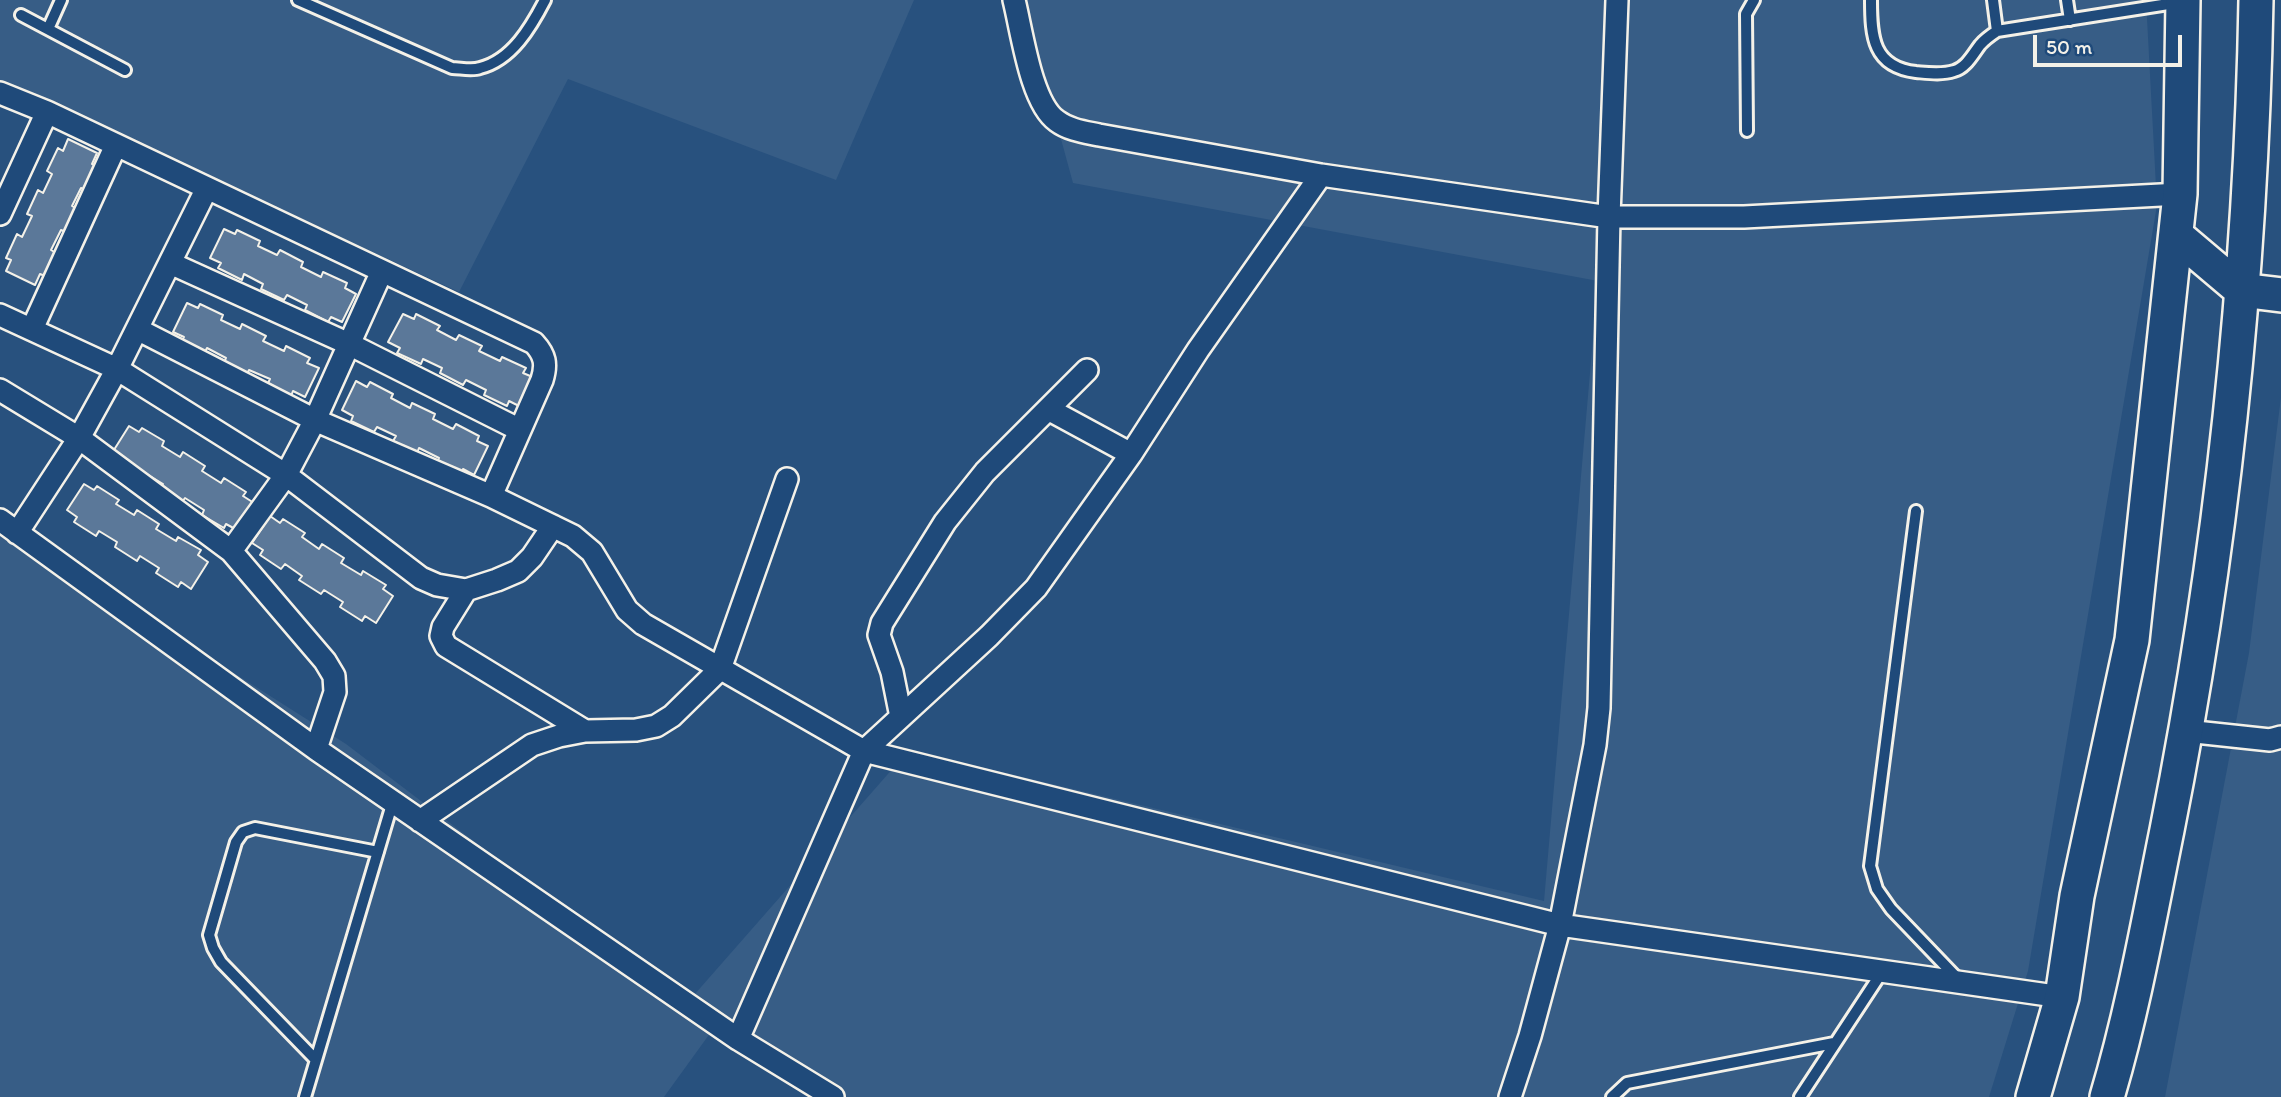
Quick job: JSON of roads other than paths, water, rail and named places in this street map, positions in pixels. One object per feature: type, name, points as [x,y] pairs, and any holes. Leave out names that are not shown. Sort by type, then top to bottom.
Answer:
[{"type":"main road","points":[[2107,1097],[2118,1061],[2143,948],[2186,731],[2218,531],[2249,194],[2256,0]]},
{"type":"main road","points":[[2033,1097],[2062,997],[2077,896],[2132,640],[2180,194],[2183,1]]},
{"type":"main road","points":[[2176,235],[2241,290],[2281,295]]},
{"type":"street","points":[[1014,0],[1036,88],[1044,109],[1058,122],[1087,132],[1321,175],[1609,217],[1744,216],[2180,194]]},
{"type":"street","points":[[1510,1097],[1530,1036],[1560,925],[1595,745],[1599,708],[1609,217],[1617,0]]},
{"type":"street","points":[[0,93],[47,112],[534,343],[543,353],[546,366],[491,496]]},
{"type":"street","points":[[0,214],[47,112]]},
{"type":"street","points":[[32,329],[116,145]]},
{"type":"street","points":[[738,1039],[864,751],[989,636],[1036,588],[1321,175]]},
{"type":"street","points":[[208,188],[117,369],[79,438],[8,526],[420,821],[738,1039],[833,1097]]},
{"type":"street","points":[[170,263],[349,344],[520,430]]},
{"type":"street","points":[[231,551],[286,475],[315,420],[382,271]]},
{"type":"street","points":[[0,315],[117,369],[286,475],[421,578],[437,585],[466,590],[518,571],[532,557],[553,526]]},
{"type":"street","points":[[137,329],[315,420],[491,496],[573,536],[592,552],[627,610],[643,624],[864,751],[1560,925],[2062,997]]},
{"type":"street","points":[[901,717],[892,672],[879,635],[882,622],[945,522],[985,472],[1087,370]]},
{"type":"street","points":[[0,390],[79,438],[231,551],[325,661],[334,676],[335,692],[316,749]]},
{"type":"street","points":[[1048,409],[1131,454]]},
{"type":"street","points":[[420,821],[532,745],[585,731],[636,730],[656,726],[672,716],[720,669],[787,480]]},
{"type":"street","points":[[466,590],[443,627],[441,636],[446,646],[585,731]]},
{"type":"street","points":[[2186,731],[2270,740],[2281,737]]},
{"type":"lane","points":[[48,29],[61,0]]},
{"type":"lane","points":[[298,0],[452,68],[480,69],[506,54],[532,26],[545,0]]},
{"type":"lane","points":[[1747,131],[1746,14],[1754,0]]},
{"type":"lane","points":[[1871,0],[1871,29],[1884,60],[1903,70],[1933,74],[1956,71],[1969,60],[1982,42],[1997,31],[2183,1]]},
{"type":"lane","points":[[1993,0],[1997,31]]},
{"type":"lane","points":[[2067,0],[2070,20]]},
{"type":"lane","points":[[21,15],[125,70]]},
{"type":"lane","points":[[1916,511],[1870,866],[1877,889],[1891,909],[1963,984]]},
{"type":"lane","points":[[305,1097],[393,801]]},
{"type":"lane","points":[[316,1060],[222,962],[213,948],[209,935],[236,842],[243,832],[255,828],[378,852]]},
{"type":"lane","points":[[1800,1097],[1882,972]]},
{"type":"lane","points":[[1612,1097],[1626,1083],[1834,1043]]}]
